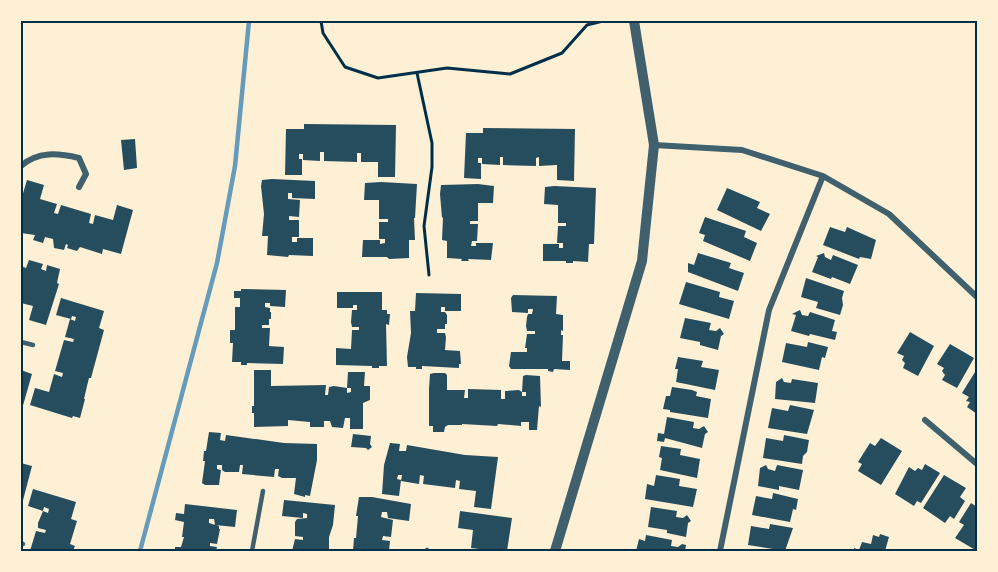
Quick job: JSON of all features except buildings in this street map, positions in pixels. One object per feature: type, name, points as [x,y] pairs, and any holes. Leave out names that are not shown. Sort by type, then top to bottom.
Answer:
[{"type":"street","points":[[555,551],[642,261],[654,145],[634,21]]},
{"type":"street","points":[[654,145],[742,150],[823,176],[889,214],[977,297]]},
{"type":"street","points":[[21,166],[31,157],[58,153],[79,158],[86,174],[79,187]]},
{"type":"street","points":[[720,551],[769,310],[823,176]]},
{"type":"street","points":[[925,420],[977,464]]},
{"type":"lane","points":[[21,342],[33,345]]},
{"type":"lane","points":[[252,551],[263,491]]},
{"type":"path","points":[[321,21],[323,33],[345,67],[378,78],[447,68],[510,74],[562,52],[587,25],[603,21]]},
{"type":"path","points":[[417,73],[432,143],[432,167],[424,226],[429,275]]},
{"type":"waterway","points":[[140,551],[217,263],[235,166],[249,21]]}]
